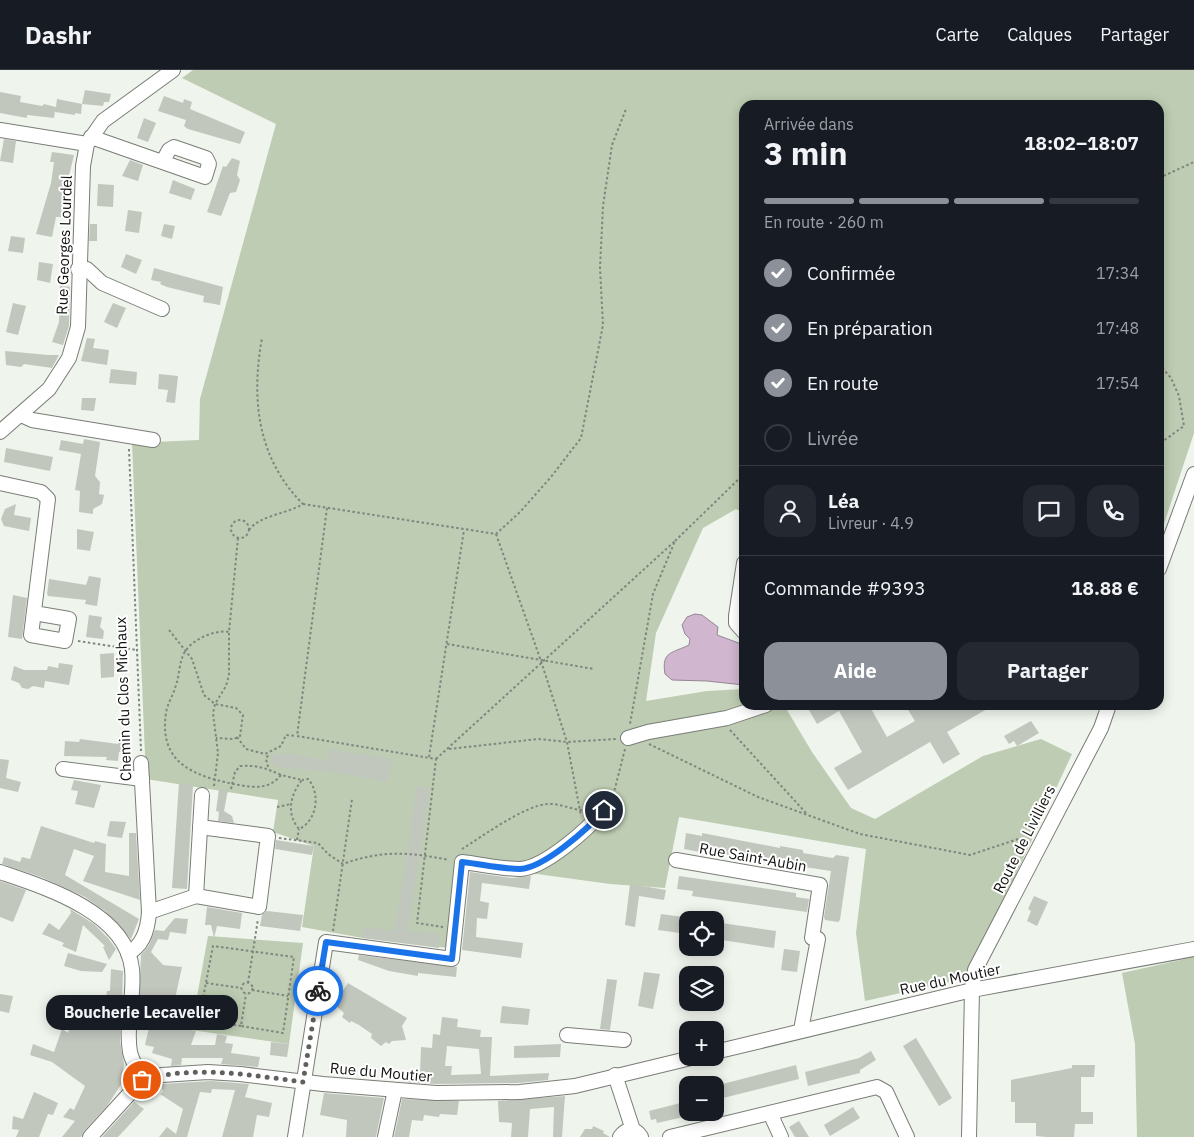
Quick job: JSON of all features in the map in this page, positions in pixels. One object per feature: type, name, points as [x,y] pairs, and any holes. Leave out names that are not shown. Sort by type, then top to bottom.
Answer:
[{"type":"street","points":[[89,140],[103,121],[173,70]]},
{"type":"street","points":[[0,130],[89,140],[163,161]]},
{"type":"street","name":"Rue Georges Lourdel","points":[[0,432],[53,384],[69,358],[78,327],[78,269],[83,166],[89,140]]},
{"type":"street","points":[[78,269],[86,269],[102,283],[162,309]]},
{"type":"street","points":[[21,415],[32,420],[153,440]]},
{"type":"street","points":[[1164,555],[1194,474]]},
{"type":"street","points":[[0,483],[41,492],[48,499],[31,635],[66,641],[69,619],[34,613]]},
{"type":"street","points":[[739,596],[736,623],[739,626]]},
{"type":"street","points":[[631,738],[720,719],[750,710]]},
{"type":"street","name":"Route de Livilliers","points":[[969,1137],[972,990],[975,970],[1101,728],[1107,710]]},
{"type":"street","name":"Chemin du Clos Michaux","points":[[128,953],[138,947],[148,926],[149,912],[141,763]]},
{"type":"street","points":[[63,770],[142,779]]},
{"type":"street","points":[[196,896],[202,796]]},
{"type":"street","points":[[295,1137],[326,942],[452,959],[458,861],[522,869],[538,863],[565,847],[584,832],[604,810]]},
{"type":"street","points":[[149,912],[196,896],[259,906],[268,836],[200,827]]},
{"type":"street","name":"Rue Saint-Aubin","points":[[676,860],[820,885],[812,938],[818,939],[801,1030]]},
{"type":"street","points":[[0,872],[48,889],[76,902],[109,928],[128,953],[132,974],[129,1011],[130,1050],[142,1080],[90,1137]]},
{"type":"street","name":"Rue du Moutier","points":[[724,1050],[972,990],[1194,949]]},
{"type":"street","points":[[567,1034],[624,1040]]},
{"type":"street","name":"Rue du Moutier","points":[[142,1080],[162,1075],[208,1072],[436,1093],[520,1092],[575,1086],[679,1061]]},
{"type":"street","points":[[615,1076],[631,1135]]},
{"type":"street","points":[[670,1137],[877,1087],[886,1092],[906,1137]]},
{"type":"street","points":[[385,1137],[395,1090]]},
{"type":"street","points":[[770,1112],[782,1137]]},
{"type":"path","points":[[496,534],[551,477],[581,438],[603,325],[600,268],[603,206],[612,144],[626,109]]},
{"type":"path","points":[[1164,176],[1194,162]]},
{"type":"path","points":[[262,338],[256,382],[257,406],[262,430],[269,453],[282,477],[291,492],[303,504],[496,534]]},
{"type":"path","points":[[1164,370],[1171,378],[1179,396],[1184,426],[1164,440]]},
{"type":"path","name":"Chemin du Clos Michaux","points":[[128,436],[141,763]]},
{"type":"path","points":[[455,928],[417,923],[436,759],[674,541],[739,479]]},
{"type":"path","points":[[238,538],[247,535],[249,530],[259,522],[292,511],[303,504]]},
{"type":"path","points":[[297,736],[327,508]]},
{"type":"path","points":[[238,538],[231,532],[231,527],[237,520],[246,522],[249,530]]},
{"type":"path","points":[[429,757],[464,530]]},
{"type":"path","points":[[496,534],[541,661],[567,742],[584,832]]},
{"type":"path","points":[[214,786],[218,753],[213,713],[215,704],[226,686],[229,675],[227,649],[238,538]]},
{"type":"path","points":[[343,864],[367,855],[404,853],[458,861],[455,853],[532,806],[550,803],[580,810],[604,810],[612,800],[631,738],[653,594],[674,541]]},
{"type":"path","points":[[169,630],[192,659],[204,695],[215,704],[236,708],[242,715],[242,731],[237,737],[216,738]]},
{"type":"path","points":[[229,632],[220,631],[214,633],[186,650],[175,688],[166,710],[165,734],[168,748],[175,759],[186,768],[216,781],[260,788],[276,782],[281,775]]},
{"type":"path","points":[[66,639],[137,650]]},
{"type":"path","points":[[447,644],[594,669]]},
{"type":"path","points":[[720,719],[808,815]]},
{"type":"path","points":[[268,768],[266,758],[269,753],[281,746],[286,734],[436,759]]},
{"type":"path","points":[[237,737],[246,749],[255,753],[269,753]]},
{"type":"path","points":[[447,749],[538,739],[567,742],[631,738],[758,797],[860,834],[970,855],[1018,839]]},
{"type":"path","points":[[232,789],[232,784],[240,766],[255,765],[268,768],[281,775],[302,780],[308,779],[312,783],[316,799],[315,809],[305,826],[299,828]]},
{"type":"path","points":[[297,840],[299,828],[294,822],[291,804],[294,793],[302,780]]},
{"type":"path","points":[[331,942],[352,799]]},
{"type":"path","points":[[277,807],[291,804]]},
{"type":"path","points":[[268,836],[318,844],[343,864]]},
{"type":"path","points":[[252,990],[248,983],[259,906]]},
{"type":"path","points":[[213,946],[253,952],[294,958],[283,1033],[199,1019],[213,946]]},
{"type":"path","points":[[206,983],[241,988],[248,983]]},
{"type":"path","points":[[241,988],[246,994]]},
{"type":"path","points":[[241,1026],[246,994],[252,990],[288,996]]},
{"type":"green space","points":[[193,70],[1194,70],[1194,433],[1164,524],[1164,100],[739,100],[739,510],[736,509],[703,528],[656,633],[646,701],[707,691],[739,689],[739,710],[787,710],[812,752],[851,808],[875,819],[983,756],[1041,739],[1072,754],[1017,872],[966,973],[958,980],[865,1001],[856,933],[866,849],[679,817],[665,888],[610,884],[465,864],[457,949],[363,938],[302,927],[314,846],[273,832],[278,800],[146,779],[132,443],[199,440],[200,399],[276,124],[182,78]]},
{"type":"green space","points":[[208,936],[303,943],[289,1044],[191,1030]]},
{"type":"green space","points":[[1194,957],[1194,1137],[1137,1137],[1135,1044],[1122,973]]},
{"type":"shaded area","points":[[695,614],[702,615],[718,627],[717,635],[739,643],[739,684],[672,680],[665,674],[665,661],[669,654],[689,645],[690,639],[685,634],[682,625],[687,617]]},
{"type":"building","points":[[85,90],[111,94],[109,102],[104,102],[103,106],[82,104]]},
{"type":"building","points":[[0,92],[21,96],[20,102],[42,106],[44,104],[56,107],[57,99],[82,104],[81,114],[55,112],[55,110],[54,118],[27,115],[27,118],[0,113]]},
{"type":"building","points":[[164,96],[183,103],[184,99],[192,102],[190,109],[245,132],[240,144],[188,129],[184,126],[186,120],[158,111]]},
{"type":"building","points":[[144,118],[156,123],[148,142],[137,138]]},
{"type":"building","points":[[4,139],[16,141],[13,163],[0,161]]},
{"type":"building","points":[[52,152],[74,155],[69,176],[65,175],[61,217],[56,217],[52,237],[36,234],[51,183],[54,162],[50,162]]},
{"type":"building","points":[[232,158],[240,161],[237,175],[240,180],[236,192],[230,193],[221,216],[207,212],[223,166],[226,167]]},
{"type":"building","points":[[130,160],[143,165],[138,181],[122,176]]},
{"type":"building","points":[[173,180],[195,189],[191,200],[169,193]]},
{"type":"building","points":[[98,184],[114,185],[113,207],[97,206]]},
{"type":"building","points":[[128,210],[142,212],[139,233],[125,231]]},
{"type":"building","points":[[90,224],[97,224],[97,241],[89,241]]},
{"type":"building","points":[[164,224],[175,226],[172,239],[161,236]]},
{"type":"building","points":[[11,236],[25,238],[23,253],[8,251]]},
{"type":"building","points":[[126,254],[142,260],[136,274],[121,267]]},
{"type":"building","points":[[39,262],[53,264],[50,283],[37,280]]},
{"type":"building","points":[[154,268],[223,287],[220,305],[203,302],[204,296],[167,287],[160,284],[161,282],[151,280]]},
{"type":"building","points":[[60,285],[70,287],[69,326],[63,345],[52,342],[59,322]]},
{"type":"building","points":[[13,303],[26,306],[18,335],[6,332]]},
{"type":"building","points":[[113,303],[126,308],[117,328],[104,322]]},
{"type":"building","points":[[87,338],[95,339],[93,348],[109,350],[107,365],[81,361]]},
{"type":"building","points":[[5,351],[59,355],[52,368],[24,364],[21,367],[6,365]]},
{"type":"building","points":[[111,369],[137,372],[136,385],[109,383]]},
{"type":"building","points":[[159,374],[178,376],[175,403],[166,402],[168,390],[158,389]]},
{"type":"building","points":[[82,398],[96,398],[94,411],[81,410]]},
{"type":"building","points":[[84,439],[100,442],[95,476],[100,482],[99,494],[104,495],[102,504],[93,509],[93,514],[79,512],[80,491],[75,490],[81,454],[59,450],[61,440],[83,444]]},
{"type":"building","points":[[6,448],[53,457],[50,471],[4,462]]},
{"type":"building","points":[[16,504],[14,515],[31,518],[29,531],[4,526],[1,519],[5,509]]},
{"type":"building","points":[[77,529],[94,532],[90,551],[77,549]]},
{"type":"building","points":[[89,576],[101,578],[97,606],[85,604],[86,600],[48,596],[47,594],[49,579],[86,585]]},
{"type":"building","points":[[13,595],[27,598],[22,639],[8,637]]},
{"type":"building","points":[[89,615],[102,617],[100,627],[104,631],[103,639],[86,637]]},
{"type":"building","points":[[114,653],[114,677],[101,678],[100,654]]},
{"type":"building","points":[[59,663],[73,665],[69,685],[45,681],[44,688],[33,686],[28,689],[22,688],[19,683],[11,680],[14,666],[24,670],[47,670],[48,666],[58,668]]},
{"type":"building","points":[[809,710],[872,710],[887,737],[915,721],[908,710],[985,710],[947,732],[960,754],[943,764],[930,742],[848,790],[834,768],[862,752],[839,711],[817,724]]},
{"type":"building","points":[[1031,721],[1039,733],[1017,746],[1014,741],[1009,744],[1004,736]]},
{"type":"building","points":[[80,739],[118,744],[119,740],[132,741],[131,753],[119,752],[118,761],[106,760],[107,757],[64,756],[65,741],[79,742]]},
{"type":"building","points":[[329,749],[392,759],[388,782],[332,772],[276,767],[270,762],[272,755],[284,753],[328,760]]},
{"type":"building","points":[[0,759],[9,760],[6,778],[21,782],[18,792],[0,788]]},
{"type":"building","points":[[74,780],[101,785],[94,808],[75,804],[78,791],[71,790]]},
{"type":"building","points":[[179,783],[193,785],[187,889],[172,888]]},
{"type":"building","points":[[416,786],[430,788],[408,931],[440,934],[439,948],[363,938],[364,927],[394,931],[408,851]]},
{"type":"building","points":[[219,789],[228,790],[224,811],[232,816],[234,823],[218,821],[219,812],[216,811]]},
{"type":"building","points":[[110,821],[126,822],[122,838],[107,836]]},
{"type":"building","points":[[41,826],[94,843],[95,841],[106,844],[105,872],[129,876],[129,833],[136,833],[140,900],[83,881],[94,856],[74,849],[65,875],[139,919],[131,939],[105,911],[85,897],[41,877],[2,864],[4,857],[20,862],[22,857],[30,859]]},
{"type":"building","points":[[686,833],[702,836],[702,833],[780,848],[780,846],[803,850],[803,853],[833,858],[836,855],[849,857],[840,920],[838,922],[825,920],[824,917],[831,871],[778,863],[777,865],[700,849],[700,852],[684,849]]},
{"type":"building","points":[[276,840],[314,846],[312,855],[275,849]]},
{"type":"building","points":[[470,872],[512,878],[531,876],[529,889],[482,883],[480,901],[489,903],[487,919],[477,918],[476,937],[523,943],[521,958],[462,950]]},
{"type":"building","points":[[679,876],[796,893],[796,897],[809,899],[807,912],[692,896],[693,891],[677,889]]},
{"type":"building","points":[[0,881],[26,890],[13,922],[0,917]]},
{"type":"building","points":[[630,884],[666,890],[664,900],[639,896],[635,927],[625,925]]},
{"type":"building","points":[[1034,896],[1048,902],[1037,926],[1027,921],[1031,911],[1028,909]]},
{"type":"building","points":[[207,907],[242,913],[240,929],[217,926],[214,938],[211,925],[205,925]]},
{"type":"building","points":[[70,909],[94,924],[108,938],[116,949],[109,960],[103,947],[105,946],[83,925],[76,952],[62,946],[64,943],[42,934],[49,923],[59,930],[71,913]]},
{"type":"building","points":[[267,911],[303,915],[300,931],[260,926],[262,915]]},
{"type":"building","points":[[661,914],[679,916],[679,933],[658,930]]},
{"type":"building","points":[[175,918],[188,919],[186,934],[170,932],[168,940],[158,939],[151,952],[163,965],[182,967],[169,1026],[196,1031],[191,1045],[215,1045],[217,1034],[227,1036],[225,1043],[233,1044],[231,1053],[260,1057],[258,1067],[221,1064],[223,1058],[182,1058],[181,1065],[171,1066],[172,1059],[152,1053],[154,1047],[145,1045],[149,1028],[138,1025],[141,955],[149,945],[155,930],[164,931]]},
{"type":"building","points":[[724,923],[776,931],[774,948],[724,940]]},
{"type":"building","points":[[784,949],[800,951],[797,972],[781,970]]},
{"type":"building","points":[[68,953],[107,964],[102,972],[81,971],[64,966]]},
{"type":"building","points":[[359,955],[457,967],[456,977],[418,973],[418,976],[389,971],[358,960]]},
{"type":"building","points":[[111,969],[123,971],[122,1005],[115,1003],[112,1022],[120,1023],[120,1042],[124,1063],[122,1083],[107,1106],[84,1131],[81,1137],[62,1137],[75,1121],[63,1117],[70,1108],[74,1110],[85,1086],[52,1062],[30,1055],[33,1044],[54,1052],[62,1029],[68,1033],[73,1018],[94,1019],[95,1008],[104,1009],[107,991],[110,991]]},
{"type":"building","points":[[644,972],[660,974],[653,1009],[638,1006]]},
{"type":"building","points":[[607,979],[617,980],[610,1030],[600,1029]]},
{"type":"building","points":[[348,983],[407,1018],[402,1026],[406,1040],[392,1041],[389,1044],[386,1042],[381,1046],[371,1038],[372,1034],[342,1017],[344,1013],[334,1004]]},
{"type":"building","points":[[0,994],[13,996],[9,1013],[0,1011]]},
{"type":"building","points":[[502,1006],[530,1009],[528,1025],[500,1023]]},
{"type":"building","points":[[442,1017],[458,1019],[457,1027],[481,1030],[480,1037],[492,1037],[490,1076],[549,1073],[548,1080],[519,1083],[436,1084],[403,1082],[404,1073],[420,1074],[421,1047],[432,1048],[433,1034],[440,1035]],"holes":[[[447,1046],[479,1049],[481,1074],[451,1075],[452,1066],[445,1066]]]},
{"type":"building","points":[[916,1038],[952,1098],[939,1106],[903,1046]]},
{"type":"building","points":[[271,1042],[289,1044],[287,1057],[270,1055]]},
{"type":"building","points":[[561,1044],[560,1057],[514,1058],[514,1046]]},
{"type":"building","points":[[871,1051],[876,1060],[860,1070],[860,1073],[808,1086],[805,1072],[859,1058]]},
{"type":"building","points":[[796,1065],[799,1079],[724,1098],[724,1084]]},
{"type":"building","points":[[1072,1065],[1095,1065],[1094,1077],[1081,1077],[1081,1112],[1093,1112],[1093,1124],[1075,1124],[1074,1137],[1046,1137],[1036,1136],[1036,1123],[1015,1123],[1015,1102],[1011,1102],[1011,1080],[1072,1068]]},
{"type":"building","points":[[212,1081],[249,1084],[245,1097],[272,1103],[269,1117],[257,1115],[253,1137],[222,1137],[235,1090],[212,1089],[211,1093],[200,1092],[187,1137],[159,1137],[167,1127],[176,1134],[183,1109],[160,1094],[163,1092],[161,1084]]},
{"type":"building","points":[[34,1092],[58,1103],[53,1115],[48,1114],[39,1137],[16,1137],[19,1130],[12,1129],[13,1116],[23,1119]]},
{"type":"building","points":[[324,1093],[384,1098],[376,1137],[346,1137],[347,1120],[320,1115]]},
{"type":"building","points":[[565,1096],[562,1137],[553,1137],[554,1107],[530,1109],[528,1137],[511,1137],[512,1123],[499,1122],[498,1101]]},
{"type":"building","points":[[402,1099],[459,1101],[457,1115],[440,1114],[439,1117],[424,1115],[423,1121],[412,1120],[409,1137],[394,1137]]},
{"type":"building","points":[[134,1102],[144,1109],[118,1137],[102,1137]]},
{"type":"building","points":[[679,1103],[679,1118],[657,1123],[656,1119],[651,1120],[649,1111]]},
{"type":"building","points":[[853,1107],[860,1118],[830,1136],[824,1125]]},
{"type":"building","points":[[799,1121],[809,1137],[795,1137],[789,1127]]},
{"type":"building","points":[[593,1126],[604,1131],[603,1133],[610,1137],[580,1137],[585,1129],[592,1129]]},
{"type":"way so far","points":[[142,1080],[162,1075],[208,1072],[303,1082],[318,991]]},
{"type":"place","name":"Boucherie Lecavelier","points":[[142,1080]]},
{"type":"route","points":[[318,991],[326,942],[452,959],[462,862],[522,869],[538,863],[565,847],[592,825],[604,810]]}]
